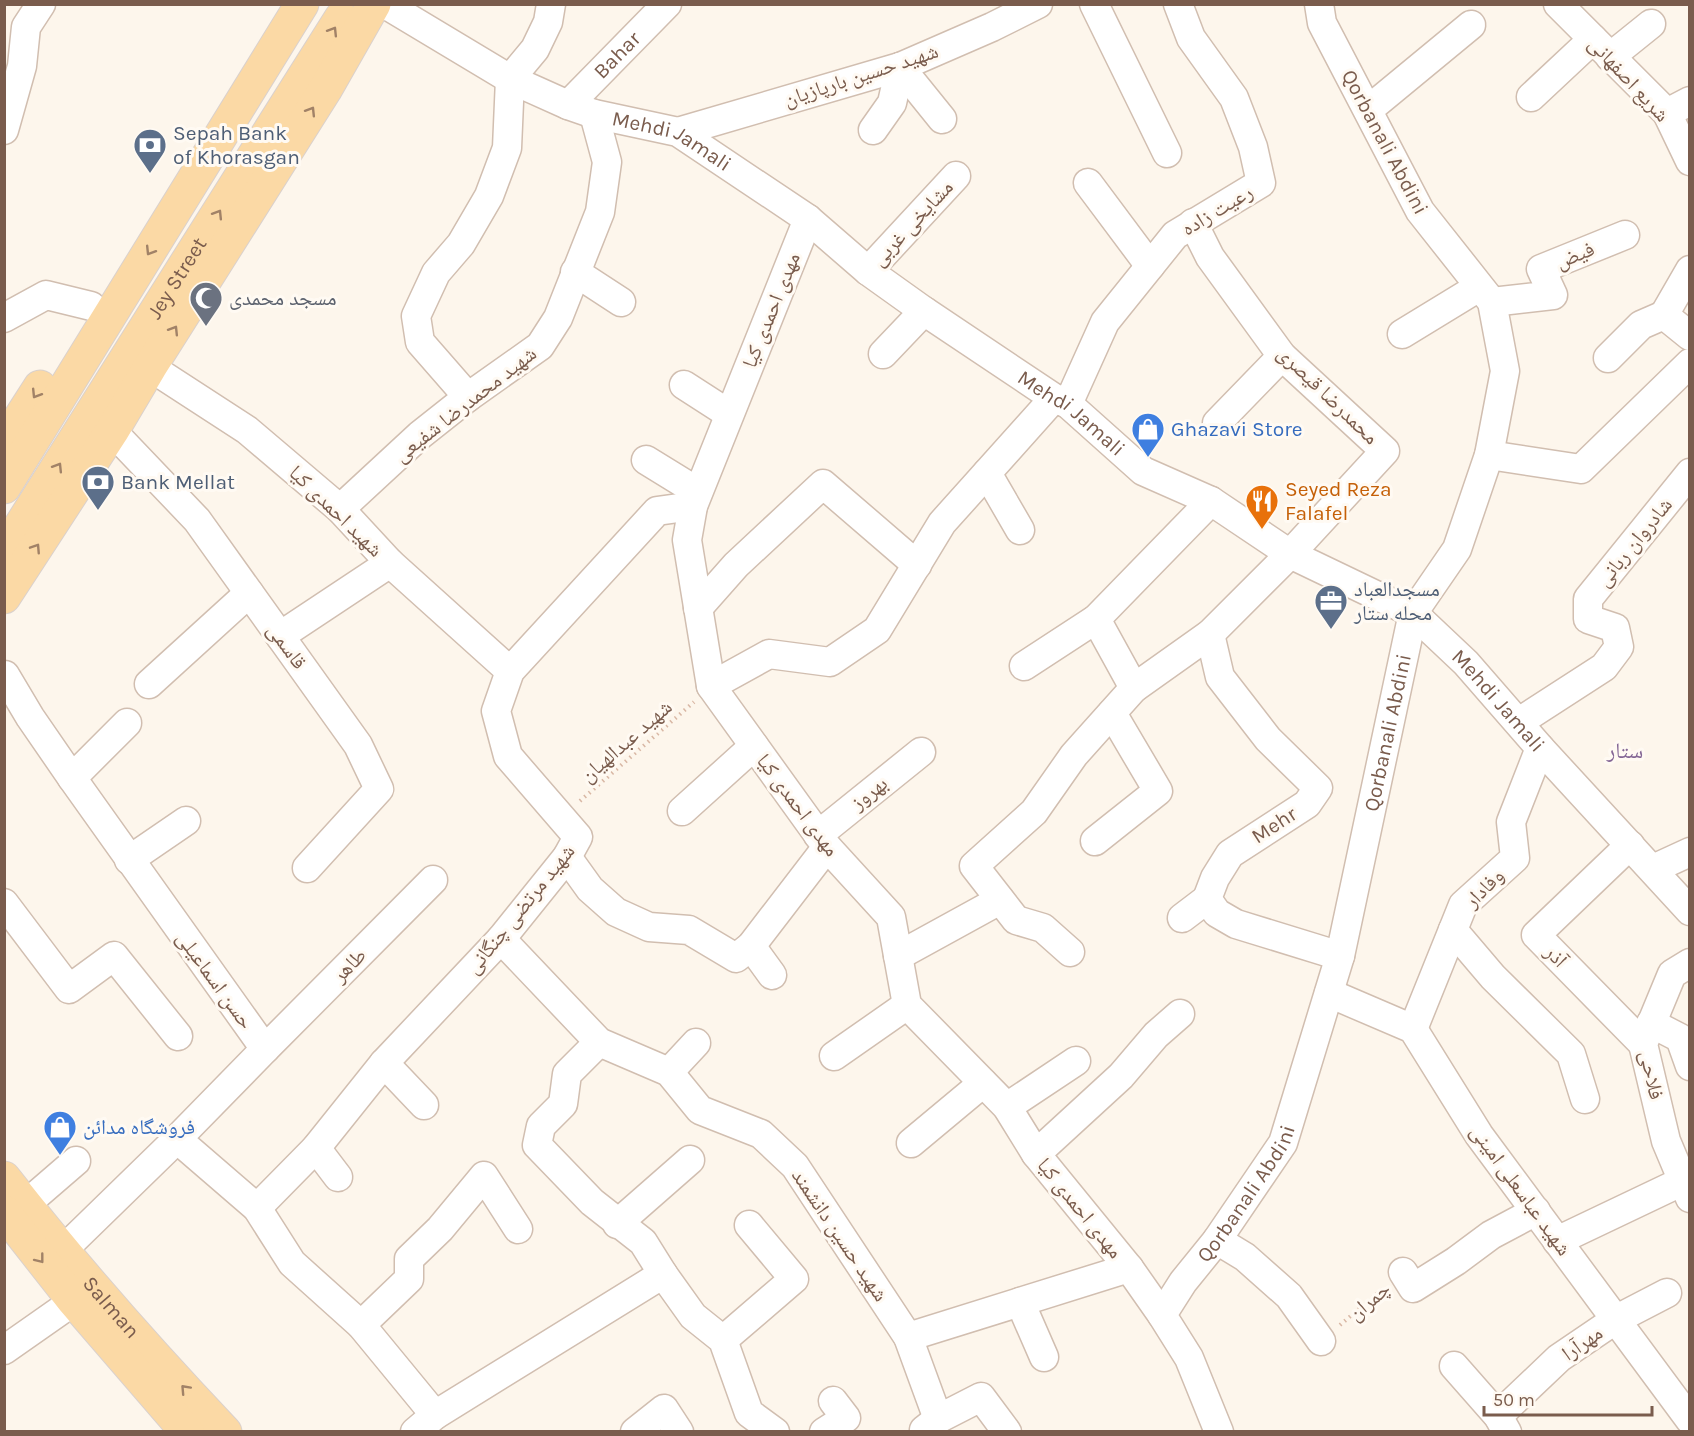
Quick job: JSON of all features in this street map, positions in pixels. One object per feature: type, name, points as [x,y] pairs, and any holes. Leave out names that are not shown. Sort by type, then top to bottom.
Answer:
[{"type":"main road","points":[[4,443],[276,4]]},
{"type":"main road","name":"Jey Street","points":[[4,488],[302,4]]},
{"type":"main road","name":"Jey Street","points":[[4,552],[350,4]]},
{"type":"main road","points":[[4,597],[112,431],[325,90],[374,4]]},
{"type":"main road","name":"Salman","points":[[4,1178],[13,1222],[63,1250],[180,1384],[225,1431]]},
{"type":"main road","points":[[13,1222],[74,1301],[188,1431]]},
{"type":"street","points":[[4,130],[22,66],[26,27],[41,4]]},
{"type":"street","name":"Mehdi Jamali","points":[[385,4],[510,79],[581,110],[678,132],[807,219],[868,271],[924,311],[1061,401],[1143,471],[1211,501],[1290,554],[1413,613],[1466,663],[1540,748],[1689,911]]},
{"type":"street","points":[[468,397],[420,342],[416,316],[436,273],[461,244],[489,196],[507,148],[510,79],[535,50],[548,22],[551,4]]},
{"type":"street","name":"Bahar","points":[[581,110],[667,4]]},
{"type":"street","name":"شهید حسین بارپازیان","points":[[678,132],[900,67],[992,27],[1038,4]]},
{"type":"street","points":[[1094,4],[1167,153]]},
{"type":"street","name":"رعیت زاده","points":[[711,686],[769,654],[830,662],[877,630],[942,523],[987,473],[1061,401],[1105,322],[1175,235],[1262,183],[1253,147],[1234,98],[1191,38],[1178,4]]},
{"type":"street","name":"Qorbanali Abdini","points":[[1162,1316],[1183,1282],[1217,1240],[1283,1143],[1340,956],[1413,613],[1457,549],[1489,454],[1504,371],[1485,295],[1420,211],[1322,23],[1319,4]]},
{"type":"street","name":"شریع اصفهانی","points":[[1558,4],[1601,48],[1678,107],[1689,161]]},
{"type":"street","points":[[1531,97],[1601,48],[1651,24]]},
{"type":"street","points":[[1368,110],[1471,25]]},
{"type":"street","points":[[900,67],[942,119]]},
{"type":"street","points":[[873,130],[892,103],[900,67]]},
{"type":"street","name":"شهید محمدرضا شفیعی","points":[[340,508],[420,435],[468,397],[540,346],[558,318],[600,212],[607,162],[581,110]]},
{"type":"street","name":"مشایخی غربی","points":[[868,271],[956,176]]},
{"type":"street","points":[[1088,183],[1150,266]]},
{"type":"street","name":"مهدی احمدی کیا","points":[[807,219],[695,499],[687,540],[711,686],[823,841],[891,916],[907,1005],[1007,1107],[1036,1154],[1129,1268],[1162,1316]]},
{"type":"street","name":"محمدرضا قیصری","points":[[1192,223],[1210,257],[1282,356],[1385,451],[1290,554]]},
{"type":"street","name":"فیض","points":[[1485,295],[1553,295],[1541,269],[1625,235]]},
{"type":"street","points":[[1608,358],[1641,326],[1664,315],[1689,270]]},
{"type":"street","points":[[575,272],[621,302]]},
{"type":"street","points":[[4,318],[46,295],[91,306]]},
{"type":"street","points":[[1402,334],[1485,295]]},
{"type":"street","points":[[883,354],[924,311]]},
{"type":"street","points":[[1664,315],[1689,336]]},
{"type":"street","points":[[1217,423],[1282,356]]},
{"type":"street","points":[[1489,454],[1581,469],[1689,363]]},
{"type":"street","name":"شهید احمدی کیا","points":[[150,367],[247,430],[340,508],[390,563],[510,671]]},
{"type":"street","points":[[684,385],[729,414]]},
{"type":"street","name":"قاسمی","points":[[112,431],[197,520],[358,745],[379,789],[307,868]]},
{"type":"street","points":[[646,460],[695,499]]},
{"type":"street","points":[[987,473],[1020,530]]},
{"type":"street","name":"شادروان ربانی","points":[[1519,722],[1604,667],[1619,647],[1615,628],[1588,619],[1588,599],[1689,475]]},
{"type":"street","points":[[698,608],[736,565],[823,484],[917,565]]},
{"type":"street","name":"شهید مرتضی چنگانی","points":[[257,1208],[316,1148],[384,1063],[501,939],[567,856],[578,837],[508,756],[496,711],[510,671],[657,511],[695,499]]},
{"type":"street","points":[[1024,666],[1096,620],[1211,501]]},
{"type":"street","points":[[1070,952],[1043,928],[1016,920],[974,866],[1034,812],[1074,755],[1134,688],[1194,647],[1290,554]]},
{"type":"street","points":[[280,636],[390,563]]},
{"type":"street","points":[[149,684],[249,593]]},
{"type":"street","points":[[1096,620],[1134,688]]},
{"type":"street","name":"Mehr","points":[[1207,899],[1215,878],[1230,854],[1307,804],[1318,788],[1268,739],[1220,677],[1210,633]]},
{"type":"street","name":"حسن اسماعیلی","points":[[5,675],[30,717],[129,860],[265,1049],[63,1250]]},
{"type":"street","points":[[1095,841],[1158,791],[1112,713]]},
{"type":"street","points":[[72,778],[127,723]]},
{"type":"street","points":[[682,811],[754,746]]},
{"type":"street","name":"وفادار","points":[[1413,1029],[1463,905],[1515,858],[1511,822],[1540,748]]},
{"type":"street","name":"بهروز","points":[[751,946],[823,841],[921,752]]},
{"type":"street","points":[[129,860],[186,821]]},
{"type":"street","name":"آذر","points":[[1630,845],[1536,935],[1647,1034]]},
{"type":"street","points":[[1653,869],[1689,852]]},
{"type":"street","points":[[567,856],[590,889],[616,912],[650,927],[689,930],[736,958],[751,946],[772,975]]},
{"type":"street","name":"طاهر","points":[[265,1049],[432,880]]},
{"type":"street","points":[[1182,918],[1207,899],[1217,913],[1236,924],[1340,956]]},
{"type":"street","points":[[898,956],[1000,900]]},
{"type":"street","points":[[4,903],[69,989],[114,956],[178,1036]]},
{"type":"street","points":[[1453,930],[1493,977],[1571,1054],[1585,1099]]},
{"type":"street","name":"شهید حسین دانشمند","points":[[501,939],[599,1042],[669,1072],[700,1110],[761,1134],[795,1166],[908,1337],[930,1425]]},
{"type":"street","name":"فلاحی","points":[[1686,1190],[1666,1141],[1647,1034],[1672,975],[1689,963]]},
{"type":"street","points":[[1329,993],[1413,1029]]},
{"type":"street","points":[[834,1056],[907,1005]]},
{"type":"street","points":[[1036,1154],[1121,1076],[1156,1035],[1180,1014]]},
{"type":"street","name":"شهید عباسعلی امینی","points":[[1413,1029],[1479,1135],[1689,1419]]},
{"type":"street","points":[[1647,1034],[1680,1038],[1689,1066]]},
{"type":"street","points":[[599,1042],[567,1074],[563,1104],[541,1126],[537,1145],[592,1202],[617,1224],[643,1242],[693,1316],[723,1340],[749,1413],[775,1431]]},
{"type":"street","points":[[669,1072],[696,1043]]},
{"type":"street","points":[[1007,1107],[1076,1060]]},
{"type":"street","points":[[384,1063],[424,1105]]},
{"type":"street","points":[[911,1143],[983,1083]]},
{"type":"street","points":[[177,1139],[257,1208],[292,1263],[361,1325],[425,1423],[663,1274]]},
{"type":"street","points":[[316,1148],[338,1177]]},
{"type":"street","points":[[617,1224],[690,1160]]},
{"type":"street","points":[[13,1222],[76,1161]]},
{"type":"street","points":[[361,1325],[409,1279],[409,1259],[440,1229],[483,1176],[518,1230]]},
{"type":"street","points":[[1557,1241],[1686,1190]]},
{"type":"street","name":"چمران","points":[[1403,1272],[1413,1288],[1456,1262],[1491,1235],[1536,1211]]},
{"type":"street","points":[[723,1340],[794,1279],[749,1225]]},
{"type":"street","points":[[1217,1240],[1245,1257],[1289,1296],[1321,1341]]},
{"type":"street","points":[[908,1337],[1129,1268]]},
{"type":"street","name":"مهرآرا","points":[[1454,1366],[1502,1424],[1559,1358],[1615,1320],[1667,1293]]},
{"type":"street","points":[[4,1350],[74,1301]]},
{"type":"street","points":[[1020,1302],[1044,1357]]},
{"type":"street","points":[[1162,1316],[1189,1358],[1219,1431]]},
{"type":"street","points":[[930,1425],[981,1397],[1007,1431]]},
{"type":"street","points":[[824,1431],[846,1418],[832,1401]]},
{"type":"street","points":[[635,1431],[664,1409],[679,1431]]},
{"type":"path","name":"شهید عبدالهیان","points":[[561,818],[711,686]]},
{"type":"path","name":"چمران","points":[[1321,1341],[1403,1272]]},
{"type":"place","name":"Sepah Bank of Khorasgan","points":[[150,174]]},
{"type":"place","name":"مسجد محمدی","points":[[206,327]]},
{"type":"place","name":"Ghazavi Store","points":[[1148,458]]},
{"type":"place","name":"Bank Mellat","points":[[98,511]]},
{"type":"place","name":"Seyed Reza Falafel","points":[[1262,530]]},
{"type":"place","name":"مسجدالعباد محله ستار","points":[[1331,630]]},
{"type":"place","name":"فروشگاه مدائن","points":[[60,1156]]},
{"type":"district","name":"ستار","points":[[1625,751]]}]
